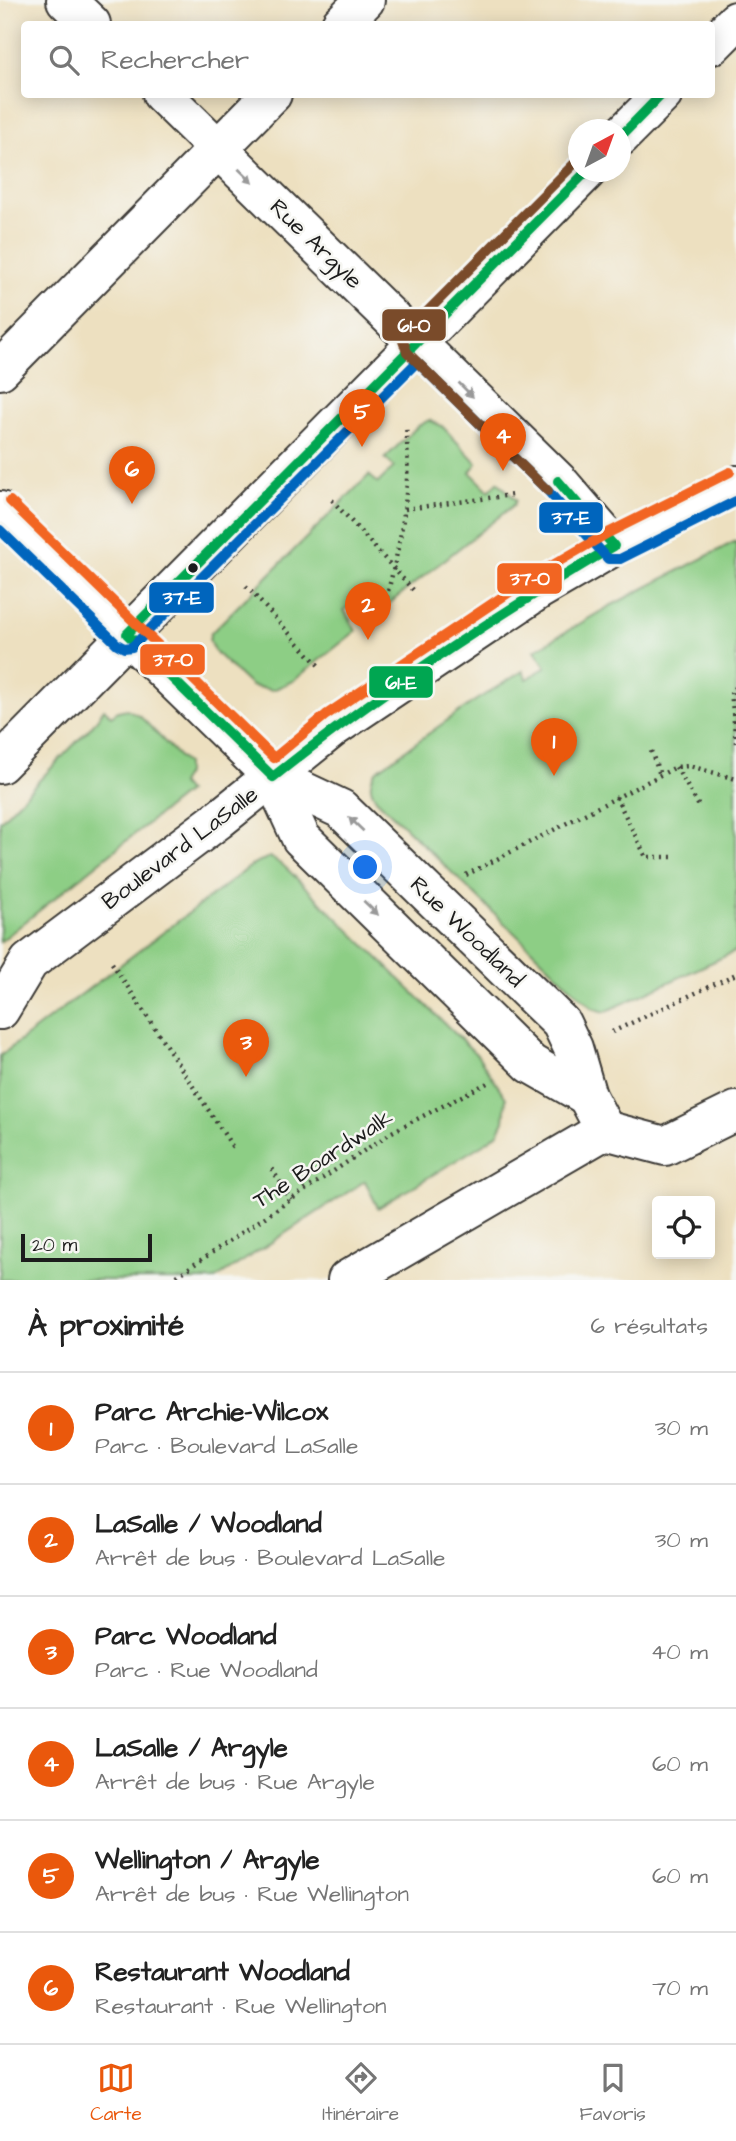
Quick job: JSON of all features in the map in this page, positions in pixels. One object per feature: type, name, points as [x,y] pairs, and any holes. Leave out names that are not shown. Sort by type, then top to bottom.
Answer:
[{"type":"street","points":[[66,0],[88,21]]},
{"type":"street","points":[[344,21],[365,0]]},
{"type":"street","points":[[715,43],[736,21]]},
{"type":"street","name":"Rue Argyle","points":[[166,98],[558,481],[614,546]]},
{"type":"street","points":[[0,370],[268,98]]},
{"type":"street","points":[[631,127],[659,98]]},
{"type":"street","points":[[0,764],[576,182]]},
{"type":"street","name":"Boulevard LaSalle","points":[[0,1010],[14,967],[273,777],[334,727],[482,626],[614,546],[736,485]]},
{"type":"street","name":"Rue Woodland","points":[[0,511],[273,777],[341,809],[561,1023],[573,1048],[587,1096],[605,1130]]},
{"type":"street","name":"Rue Woodland","points":[[273,777],[301,838],[531,1064],[587,1096]]},
{"type":"street","points":[[347,1280],[605,1130],[665,1146],[736,1111]]},
{"type":"path","points":[[382,618],[395,569],[405,509],[408,451],[406,425]]},
{"type":"path","points":[[405,509],[517,494]]},
{"type":"path","points":[[332,500],[415,592]]},
{"type":"path","points":[[246,586],[320,667]]},
{"type":"path","points":[[736,688],[731,691],[736,743]]},
{"type":"path","points":[[651,751],[660,775]]},
{"type":"path","points":[[464,876],[676,767],[690,766],[736,779]]},
{"type":"path","points":[[676,767],[700,808]]},
{"type":"path","points":[[616,797],[646,857],[675,857]]},
{"type":"path","points":[[112,963],[232,1146],[235,1144]]},
{"type":"path","points":[[604,1035],[736,974]]},
{"type":"path","name":"The Boardwalk","points":[[171,1280],[392,1132],[499,1077]]},
{"type":"path","points":[[272,1168],[291,1200]]},
{"type":"green space","points":[[429,420],[442,426],[477,463],[470,472],[489,491],[498,482],[516,500],[514,505],[382,609],[376,600],[368,605],[361,597],[344,610],[356,631],[293,681],[273,690],[251,686],[214,651],[209,639],[211,633],[369,475],[378,483],[394,467],[385,458],[418,426]]},
{"type":"green space","points":[[736,541],[736,951],[605,1012],[592,1008],[376,799],[371,782],[376,771],[473,702],[523,671],[527,679],[546,667],[535,650],[610,606]]},
{"type":"green space","points":[[104,709],[111,716],[127,709],[140,716],[186,764],[186,774],[180,784],[187,792],[0,942],[0,821],[91,727]]},
{"type":"green space","points":[[270,857],[285,867],[478,1056],[506,1098],[504,1121],[498,1133],[378,1208],[365,1181],[214,1280],[0,1280],[0,1056],[255,863]]},
{"type":"transit line","name":"61-E","points":[[631,126],[658,98]]},
{"type":"transit line","name":"61-O","points":[[548,491],[407,352],[403,341],[407,332],[568,170]]},
{"type":"transit line","name":"61-E","points":[[558,481],[614,546],[439,656],[355,714],[273,777],[127,634],[576,182]]},
{"type":"transit line","name":"37-E","points":[[0,530],[117,644],[124,648],[132,647],[417,362],[548,491],[608,559],[620,559],[736,501]]},
{"type":"transit line","name":"37-O","points":[[10,501],[274,758],[326,715],[532,577],[608,533],[730,472]]},
{"type":"place","name":"Wellington / Argyle","points":[[362,447]]},
{"type":"place","name":"LaSalle / Argyle","points":[[503,471]]},
{"type":"place","name":"Restaurant Woodland","points":[[132,504]]},
{"type":"place","name":"LaSalle / Woodland","points":[[368,640]]},
{"type":"place","name":"Parc Archie-Wilcox","points":[[554,776]]},
{"type":"place","name":"Parc Woodland","points":[[246,1077]]}]
